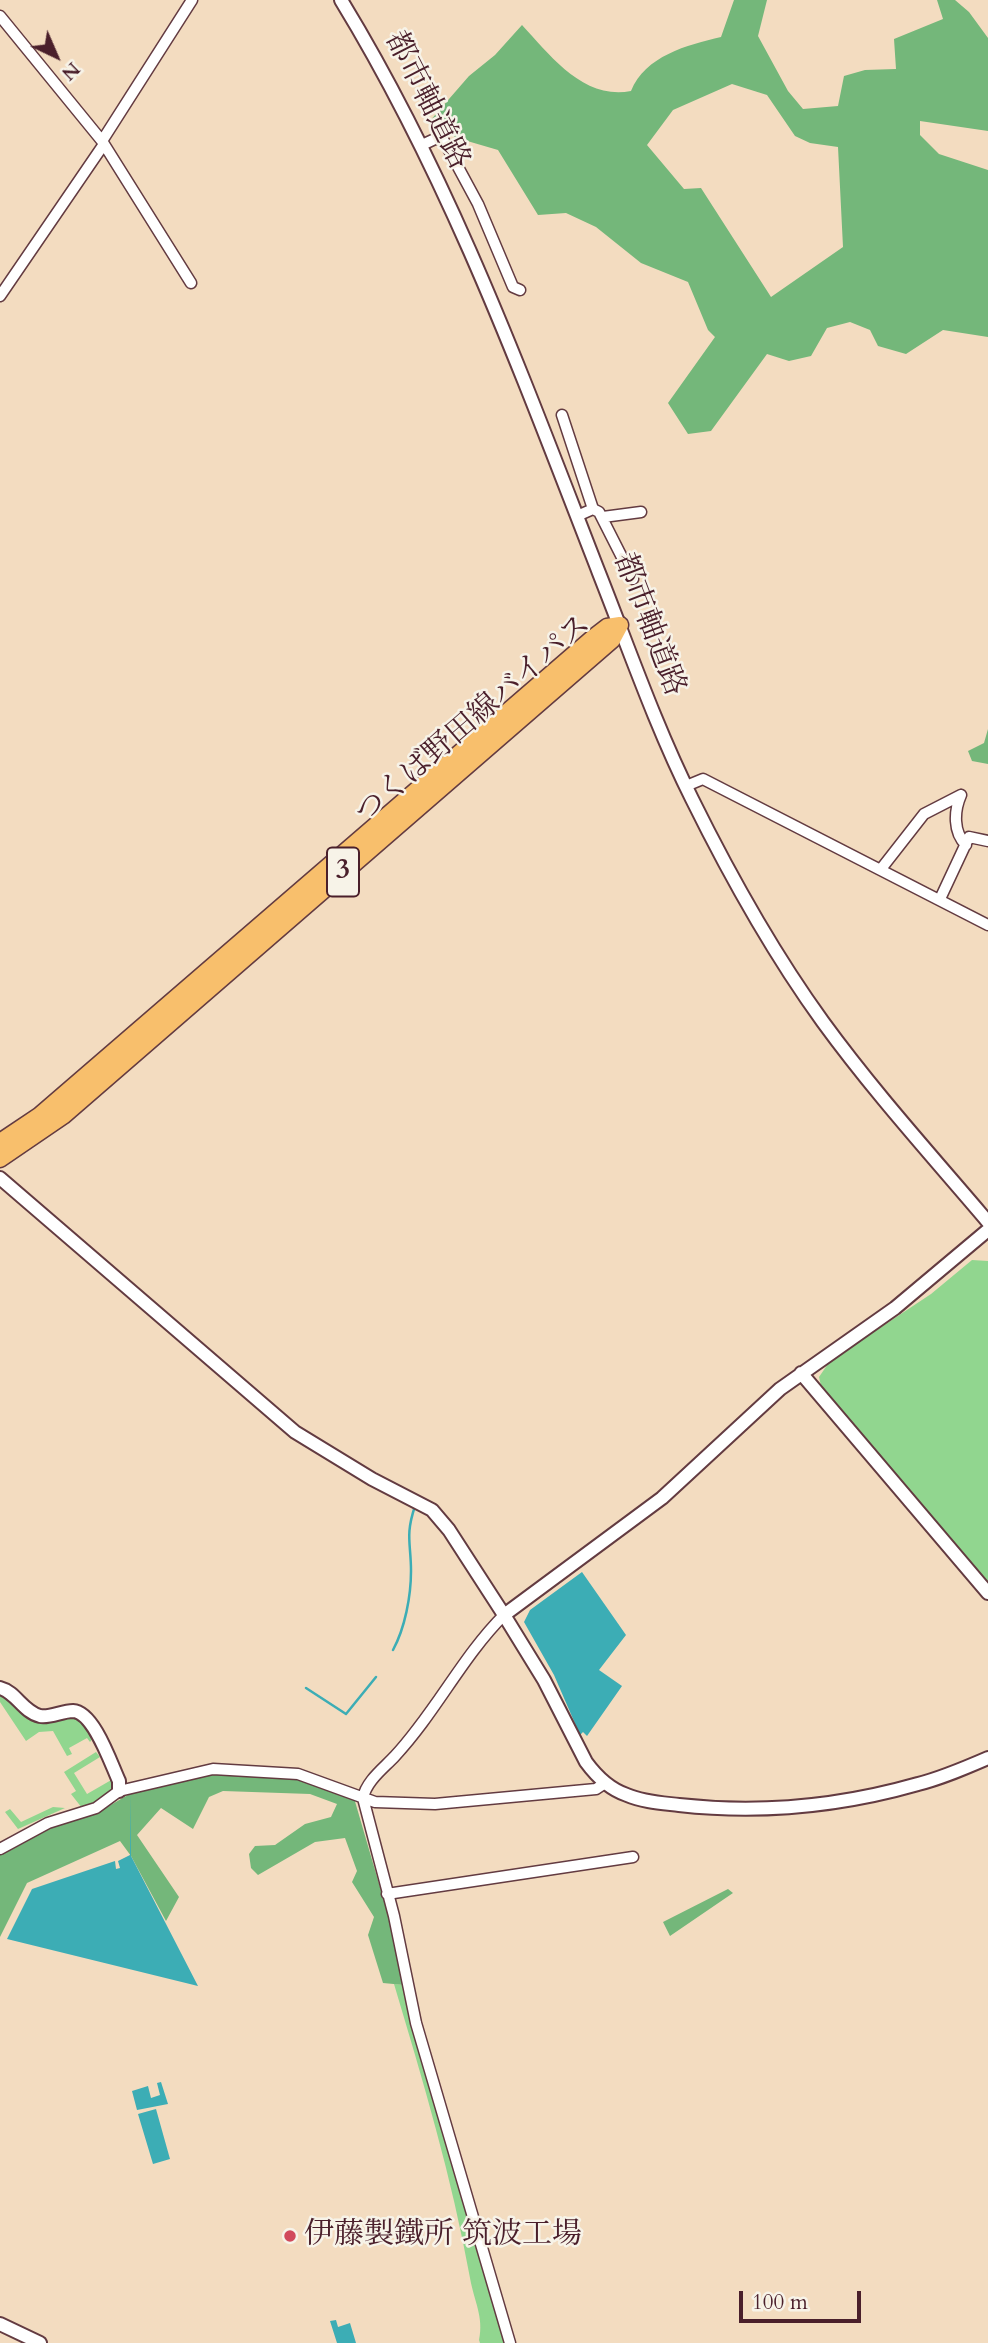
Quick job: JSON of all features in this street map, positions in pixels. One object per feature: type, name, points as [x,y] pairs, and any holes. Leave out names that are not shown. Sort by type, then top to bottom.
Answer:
[{"type":"main road","name":"つくば野田線バイパス","points":[[0,1142],[39,1116],[594,637],[607,627],[620,625]]},
{"type":"main road","name":"つくば野田線バイパス","points":[[0,1159],[73,1107],[612,640],[620,625]]},
{"type":"street","points":[[0,296],[103,143],[192,0]]},
{"type":"street","name":"都市軸道路","points":[[341,0],[422,145],[510,346],[686,786],[752,911],[823,1021],[898,1117],[988,1222]]},
{"type":"street","points":[[0,16],[103,143],[191,283]]},
{"type":"street","points":[[422,145],[437,138],[444,141],[478,204],[513,287],[520,290]]},
{"type":"street","points":[[562,415],[593,509],[603,517],[633,579]]},
{"type":"street","points":[[577,516],[593,509]]},
{"type":"street","points":[[603,517],[641,512]]},
{"type":"street","points":[[686,786],[703,779],[988,925]]},
{"type":"street","points":[[881,869],[924,814],[961,795],[956,809],[956,823],[966,845]]},
{"type":"street","points":[[940,899],[969,837],[988,841]]},
{"type":"street","points":[[1,1179],[295,1432],[372,1479],[432,1510],[449,1530],[544,1680],[586,1762],[605,1783],[626,1795],[653,1802],[694,1807],[783,1808],[817,1805],[917,1785],[988,1758]]},
{"type":"street","points":[[510,2343],[416,2023],[363,1798],[367,1786],[446,1693],[479,1642],[504,1615],[662,1498],[801,1373],[895,1308],[988,1230]]},
{"type":"street","points":[[801,1373],[988,1593]]},
{"type":"street","points":[[0,1688],[7,1690],[23,1706],[40,1716],[73,1712],[82,1714],[92,1722],[119,1781],[119,1791]]},
{"type":"street","points":[[0,1849],[48,1823],[96,1808],[119,1791],[213,1769],[298,1773],[375,1802],[435,1804],[596,1788],[605,1783]]},
{"type":"street","points":[[387,1894],[633,1857]]},
{"type":"street","points":[[0,2324],[40,2343]]},
{"type":"green space","points":[[734,0],[767,0],[758,36],[788,91],[803,109],[838,106],[844,76],[865,70],[896,69],[894,39],[943,19],[937,0],[955,0],[969,12],[988,38],[988,131],[920,121],[920,135],[939,154],[988,170],[988,337],[943,330],[906,354],[878,346],[870,330],[850,322],[827,328],[811,356],[789,361],[767,354],[711,431],[688,434],[668,403],[715,337],[708,330],[688,282],[641,263],[596,227],[566,213],[538,215],[498,150],[457,138],[429,122],[469,76],[495,55],[522,25],[569,73],[598,89],[614,92],[631,91],[646,69],[668,54],[721,37]],"holes":[[[732,84],[767,95],[795,136],[810,143],[838,147],[843,247],[771,297],[701,188],[684,189],[647,145],[673,110]]]},
{"type":"green space","points":[[988,729],[988,764],[972,761],[968,751],[984,743]]},
{"type":"green space","points":[[972,1260],[988,1261],[988,1584],[822,1390],[819,1377],[830,1361],[931,1294]]},
{"type":"green space","points":[[0,1695],[39,1722],[76,1718],[88,1723],[94,1737],[90,1742],[87,1738],[69,1748],[72,1754],[67,1756],[53,1731],[39,1732],[26,1741],[0,1702]]},
{"type":"green space","points":[[96,1752],[100,1757],[74,1773],[87,1794],[113,1779],[111,1794],[82,1808],[71,1794],[76,1791],[64,1772]]},
{"type":"green space","points":[[213,1773],[296,1778],[354,1798],[389,1918],[404,1985],[383,1983],[368,1935],[374,1917],[352,1882],[357,1871],[345,1838],[315,1842],[258,1875],[251,1868],[249,1854],[255,1846],[275,1845],[305,1824],[331,1817],[337,1804],[310,1794],[223,1791],[209,1797],[193,1829],[161,1808],[137,1835],[179,1897],[166,1921],[120,1841],[27,1883],[0,1937],[0,1855],[7,1848],[62,1823],[97,1813],[138,1789]]},
{"type":"green space","points":[[53,1807],[65,1808],[18,1829],[5,1812],[10,1809],[21,1822]]},
{"type":"green space","points":[[728,1889],[733,1893],[670,1936],[663,1922]]},
{"type":"green space","points":[[394,1984],[404,1985],[505,2343],[480,2343],[479,2340],[479,2316],[455,2204]]},
{"type":"water","points":[[582,1572],[626,1635],[599,1670],[622,1686],[587,1736],[583,1732],[580,1735],[554,1675],[524,1622],[530,1610]]},
{"type":"water","points":[[131,1794],[131,1856],[198,1986],[7,1939],[32,1889],[115,1861],[116,1869],[120,1868],[118,1861],[130,1855]]},
{"type":"water","points":[[161,2082],[168,2104],[137,2110],[132,2091],[148,2086],[151,2098],[160,2095],[157,2083]]},
{"type":"water","points":[[156,2109],[170,2159],[153,2164],[138,2114]]},
{"type":"water","points":[[336,2320],[338,2327],[350,2323],[356,2343],[337,2343],[330,2321]]},
{"type":"waterway","points":[[393,1650],[404,1622],[410,1591],[409,1532],[415,1506]]},
{"type":"waterway","points":[[306,1688],[346,1714],[376,1677]]},
{"type":"place","name":"伊藤製鐵所 筑波工場","points":[[290,2236]]}]
